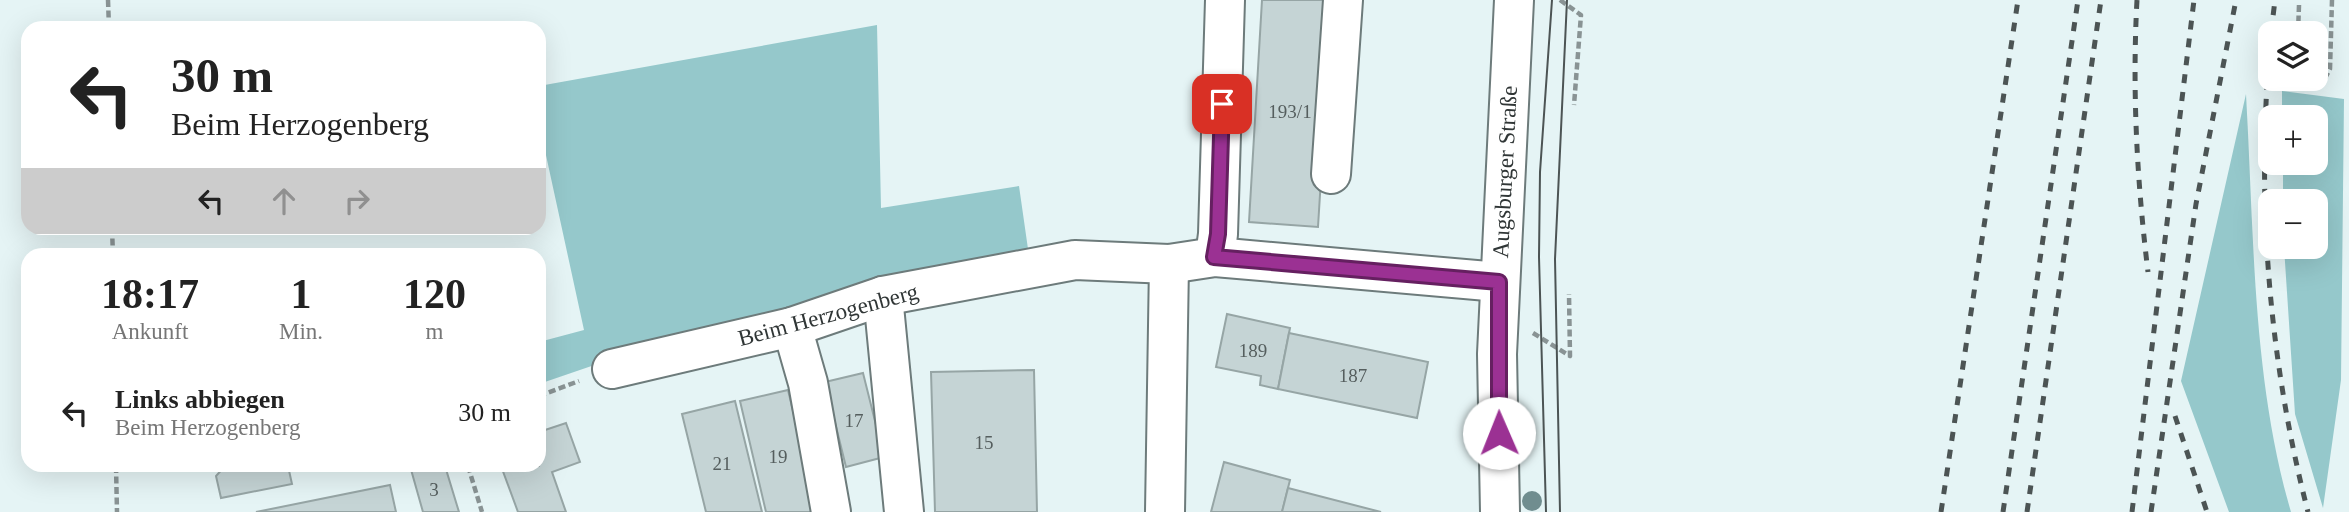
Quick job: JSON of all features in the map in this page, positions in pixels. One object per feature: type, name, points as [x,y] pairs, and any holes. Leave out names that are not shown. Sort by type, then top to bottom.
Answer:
[{"type":"street","points":[[1214,257],[1218,234],[1225,0]]},
{"type":"street","points":[[1331,174],[1343,0]]},
{"type":"street","name":"Augsburger Straße","points":[[1500,512],[1497,354],[1514,0]]},
{"type":"street","name":"Beim Herzogenberg","points":[[612,369],[792,327],[883,296],[1075,260],[1169,264],[1214,257],[1499,282]]},
{"type":"street","points":[[1165,512],[1169,264]]},
{"type":"street","points":[[883,296],[904,512]]},
{"type":"street","points":[[792,327],[808,383],[831,512]]},
{"type":"path","points":[[108,0],[109,21]]},
{"type":"path","points":[[1560,0],[1581,15],[1574,105]]},
{"type":"path","points":[[2328,72],[2332,0]]},
{"type":"path","points":[[2298,21],[2299,5]]},
{"type":"path","points":[[1569,294],[1569,308]]},
{"type":"path","points":[[546,393],[612,369]]},
{"type":"path","points":[[116,472],[117,512]]},
{"type":"path","points":[[470,472],[482,512]]},
{"type":"shaded area","points":[[877,25],[881,208],[1019,186],[1029,256],[612,359],[546,382],[546,340],[584,330],[546,155],[546,85]]},
{"type":"shaded area","points":[[2282,91],[2344,99],[2341,380],[2323,508],[2295,414],[2285,259],[2328,259],[2328,189],[2283,189],[2283,175],[2328,175],[2328,105],[2282,105]]},
{"type":"shaded area","points":[[2246,94],[2253,252],[2262,358],[2278,461],[2291,512],[2229,512],[2181,381]]},
{"type":"building","points":[[1262,0],[1332,0],[1318,227],[1249,222]]},
{"type":"building","points":[[1227,314],[1290,328],[1278,389],[1260,385],[1261,376],[1216,367]]},
{"type":"building","points":[[1289,333],[1428,362],[1417,418],[1278,389]]},
{"type":"building","points":[[1034,370],[1037,512],[935,512],[931,372]]},
{"type":"building","points":[[863,373],[884,457],[846,467],[825,382]]},
{"type":"building","points":[[788,390],[817,512],[766,512],[740,401]]},
{"type":"building","points":[[735,401],[762,512],[706,512],[682,414]]},
{"type":"building","points":[[566,423],[580,462],[552,472],[566,512],[518,512],[503,472],[546,472],[546,430]]},
{"type":"building","points":[[1224,462],[1290,480],[1282,512],[1211,512]]},
{"type":"building","points":[[220,472],[289,472],[292,484],[221,498],[216,476]]},
{"type":"building","points":[[412,472],[447,472],[459,512],[423,512]]},
{"type":"building","points":[[390,485],[396,512],[256,512]]},
{"type":"building","points":[[1288,488],[1381,512],[1282,512]]},
{"type":"tram line","points":[[1546,512],[1539,257],[1540,172],[1552,0]]},
{"type":"tram line","points":[[1560,512],[1555,259],[1567,0]]},
{"type":"railway","points":[[1941,512],[2018,0]]},
{"type":"railway","points":[[2003,512],[2078,0]]},
{"type":"railway","points":[[2027,512],[2101,0]]},
{"type":"railway","points":[[2137,0],[2136,136],[2148,272]]},
{"type":"railway","points":[[2132,512],[2194,0]]},
{"type":"railway","points":[[2151,512],[2196,204],[2236,0]]},
{"type":"railway","points":[[2272,21],[2275,0]]},
{"type":"railway","points":[[2267,91],[2265,162],[2269,280],[2284,397],[2308,512]]},
{"type":"railway","points":[[2175,416],[2207,512]]},
{"type":"route","points":[[1222,104],[1218,234],[1214,257],[1499,282],[1499,433]]}]
